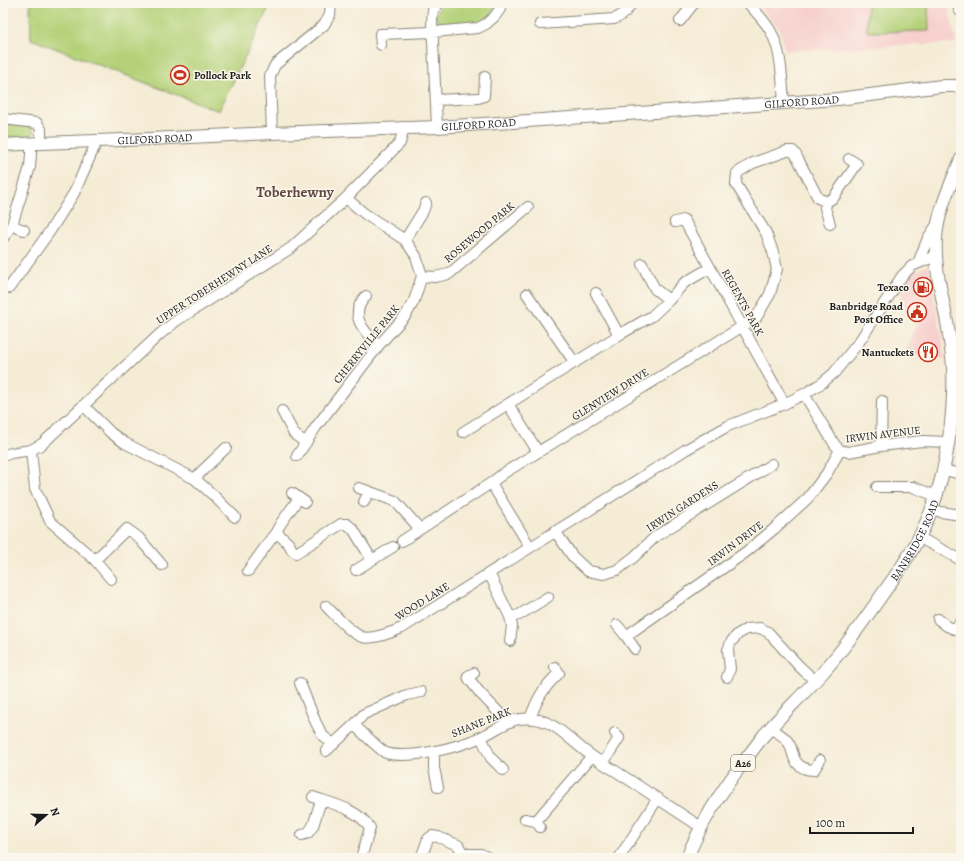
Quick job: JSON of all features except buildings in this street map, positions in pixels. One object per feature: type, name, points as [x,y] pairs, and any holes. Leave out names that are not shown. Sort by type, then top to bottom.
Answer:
[{"type":"highway","points":[[960,3],[961,10]]},
{"type":"main road","name":"GILFORD ROAD","points":[[3,145],[513,122],[838,99],[958,85]]},
{"type":"main road","name":"BANBRIDGE ROAD","points":[[687,858],[701,827],[730,780],[770,728],[834,660],[858,629],[920,538],[932,509],[944,470],[957,365],[940,289],[936,256],[936,237],[938,223],[945,200],[961,159]]},
{"type":"street","points":[[272,133],[270,76],[275,65],[324,25],[330,14],[331,3]]},
{"type":"street","points":[[437,126],[432,21],[433,10],[439,3]]},
{"type":"street","points":[[381,45],[380,34],[433,32],[478,28],[486,24],[495,16],[500,9],[500,3]]},
{"type":"street","points":[[546,20],[614,19],[620,17],[626,12],[632,3]]},
{"type":"street","points":[[680,21],[694,3]]},
{"type":"street","points":[[748,3],[763,19],[771,31],[777,47],[781,69],[784,103]]},
{"type":"street","points":[[436,100],[488,98],[485,77]]},
{"type":"street","points":[[3,119],[37,123],[41,129],[31,154],[30,167],[12,225],[3,238]]},
{"type":"street","name":"UPPER TOBERHEWNY LANE","points":[[3,456],[11,453],[31,450],[42,444],[176,321],[291,248],[346,198],[400,142],[402,127]]},
{"type":"street","points":[[9,288],[74,193],[97,141]]},
{"type":"street","name":"GLENVIEW DRIVE","points":[[356,570],[491,483],[504,473],[756,318],[770,294],[778,269],[766,233],[736,184],[737,173],[753,163],[787,151],[793,151],[818,198],[827,202]]},
{"type":"street","points":[[830,224],[825,208],[827,202],[834,197],[858,164],[849,159]]},
{"type":"street","points":[[346,198],[365,214],[405,240],[416,256],[422,276]]},
{"type":"street","points":[[405,240],[423,211],[426,203]]},
{"type":"street","name":"ROSEWOOD PARK","points":[[422,276],[435,277],[449,274],[528,208]]},
{"type":"street","name":"REGENTS PARK","points":[[675,222],[684,220],[784,404]]},
{"type":"street","points":[[918,263],[928,238],[938,223]]},
{"type":"street","points":[[12,225],[24,230]]},
{"type":"street","points":[[918,263],[936,256]]},
{"type":"street","name":"WOOD LANE","points":[[326,606],[352,631],[363,637],[389,634],[402,628],[685,450],[728,426],[784,404],[822,383],[834,373],[859,342],[902,276],[912,266],[918,263]]},
{"type":"street","points":[[642,264],[655,289],[669,300]]},
{"type":"street","points":[[466,427],[508,404],[652,316],[684,283],[710,268]]},
{"type":"street","name":"CHERRYVILLE PARK","points":[[297,456],[316,427],[378,345],[406,315],[414,301],[422,276]]},
{"type":"street","points":[[596,293],[619,335]]},
{"type":"street","points":[[527,294],[575,363]]},
{"type":"street","points":[[366,296],[361,301],[358,309],[358,317],[363,330],[378,345]]},
{"type":"street","name":"IRWIN AVENUE","points":[[804,394],[835,445],[840,450],[848,452],[922,441],[948,442]]},
{"type":"street","points":[[881,446],[882,401]]},
{"type":"street","points":[[508,404],[538,452]]},
{"type":"street","points":[[84,406],[111,433],[125,443],[195,479],[235,517]]},
{"type":"street","points":[[282,411],[294,434],[306,443]]},
{"type":"street","points":[[195,479],[226,448]]},
{"type":"street","points":[[31,450],[35,489],[50,521],[95,560],[111,578]]},
{"type":"street","name":"IRWIN DRIVE","points":[[626,636],[746,552],[774,529],[808,498],[827,473],[840,450]]},
{"type":"street","name":"IRWIN GARDENS","points":[[555,531],[573,557],[588,570],[604,574],[617,570],[634,557],[656,536],[772,464]]},
{"type":"street","points":[[944,470],[961,474]]},
{"type":"street","points":[[491,483],[530,547]]},
{"type":"street","points":[[877,488],[913,487],[936,496]]},
{"type":"street","points":[[359,488],[395,501],[420,529]]},
{"type":"street","points":[[364,502],[369,491]]},
{"type":"street","points":[[249,564],[276,532],[299,498]]},
{"type":"street","points":[[932,509],[961,515]]},
{"type":"street","points":[[276,532],[296,553],[341,524],[347,524],[353,529],[372,560]]},
{"type":"street","points":[[95,560],[127,529],[138,537],[162,565]]},
{"type":"street","points":[[920,538],[961,560]]},
{"type":"street","points":[[489,573],[510,617],[512,626],[510,641]]},
{"type":"street","points":[[510,617],[519,615],[551,596]]},
{"type":"street","points":[[938,619],[954,629],[961,621]]},
{"type":"street","points":[[617,625],[635,649]]},
{"type":"street","points":[[727,677],[730,669],[728,650],[731,642],[738,634],[747,629],[760,628],[768,632],[815,681]]},
{"type":"street","points":[[530,719],[542,691],[559,673],[555,667]]},
{"type":"street","points":[[468,673],[480,693],[508,722]]},
{"type":"street","points":[[304,686],[316,723],[329,748],[364,714],[407,695],[417,695]]},
{"type":"street","name":"SHANE PARK","points":[[354,725],[385,752],[399,755],[434,751],[459,744],[481,737],[508,722],[530,719],[538,720],[550,724],[592,756],[701,827]]},
{"type":"street","points":[[770,728],[787,740],[792,748],[795,760],[800,766],[808,770],[814,770],[820,760]]},
{"type":"street","points":[[603,763],[619,738],[615,734]]},
{"type":"street","points":[[481,737],[492,758],[492,764],[503,770]]},
{"type":"street","points":[[434,751],[434,768],[438,787]]},
{"type":"street","points":[[525,819],[538,824],[592,756]]},
{"type":"street","points":[[624,856],[658,798]]},
{"type":"street","points":[[307,836],[313,826],[317,799],[341,807],[355,813],[373,826],[361,858]]},
{"type":"street","points":[[421,858],[428,839],[432,836],[458,845],[462,852],[481,854],[489,858]]},
{"type":"shaded area","points":[[756,3],[948,3],[956,43],[785,51],[780,29]]},
{"type":"shaded area","points":[[929,265],[945,359],[904,355],[919,321],[907,312],[899,286],[910,273]]},
{"type":"green space","name":"Pollock Park","points":[[30,3],[271,3],[219,111],[31,39]]},
{"type":"green space","points":[[443,3],[496,3],[496,7],[491,15],[478,24],[444,28],[438,22],[435,14]]},
{"type":"green space","points":[[867,3],[928,3],[929,31],[867,32]]},
{"type":"green space","points":[[3,122],[32,127],[34,132],[28,137],[3,137]]},
{"type":"place","name":"Pollock Park","points":[[180,75]]},
{"type":"place","name":"Texaco","points":[[923,287]]},
{"type":"place","name":"Banbridge Road Post Office","points":[[917,312]]},
{"type":"place","name":"Nantuckets","points":[[928,352]]},
{"type":"district","name":"Toberhewny","points":[[295,192]]}]
